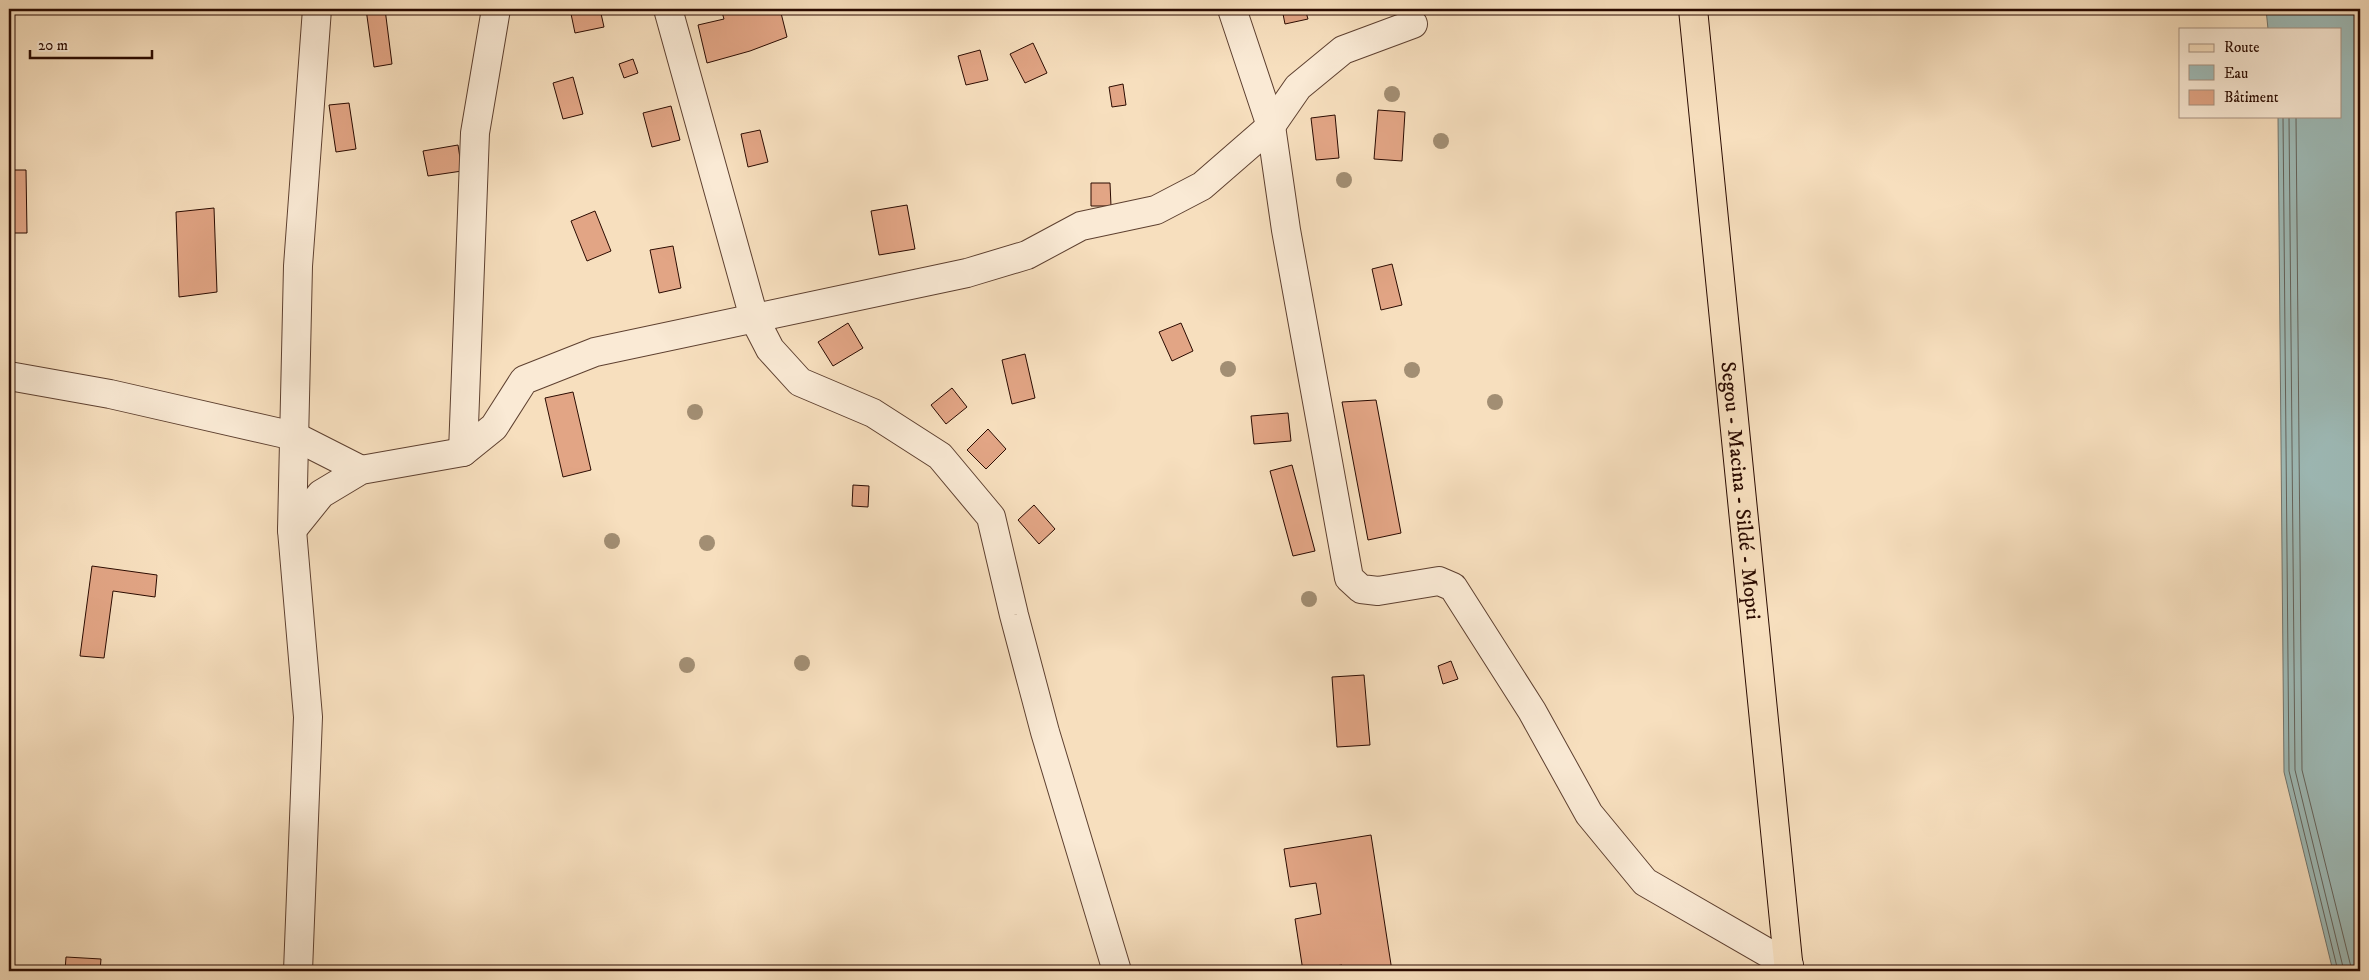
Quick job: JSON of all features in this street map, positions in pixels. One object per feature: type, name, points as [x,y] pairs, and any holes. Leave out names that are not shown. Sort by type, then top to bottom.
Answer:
[{"type":"main road","name":"Segou - Macina - Sildé - Mopti","points":[[1693,9],[1789,968]]},
{"type":"street","points":[[298,971],[308,717],[292,530],[298,266],[317,9]]},
{"type":"street","points":[[463,452],[475,133],[496,9]]},
{"type":"street","points":[[668,9],[754,318],[770,349],[800,382],[873,413],[940,456],[991,517],[1014,615],[1045,732],[1118,971]]},
{"type":"street","points":[[1232,9],[1270,126],[1286,230],[1349,578],[1361,589],[1378,591],[1439,581],[1453,587],[1532,711],[1589,814],[1645,882],[1789,968]]},
{"type":"street","points":[[292,530],[321,494],[361,470],[463,452],[494,427],[524,380],[595,352],[967,273],[1027,255],[1081,226],[1156,210],[1202,186],[1270,126],[1298,87],[1343,50],[1414,24]]},
{"type":"street","points":[[9,376],[110,394],[294,436],[361,470]]},
{"type":"water","points":[[2266,9],[2360,9],[2360,971],[2333,971],[2284,772],[2278,118],[2342,118],[2342,28],[2268,28]]},
{"type":"building","points":[[366,9],[385,9],[392,64],[374,67]]},
{"type":"building","points":[[570,9],[600,9],[604,27],[575,33]]},
{"type":"building","points":[[721,9],[780,9],[787,37],[750,51],[707,63],[698,25],[724,19]]},
{"type":"building","points":[[1282,9],[1305,9],[1308,19],[1285,24]]},
{"type":"building","points":[[1033,43],[1047,73],[1025,83],[1010,54]]},
{"type":"building","points":[[980,50],[988,80],[966,85],[958,56]]},
{"type":"building","points":[[633,59],[638,73],[624,78],[619,64]]},
{"type":"building","points":[[573,77],[583,114],[563,119],[553,83]]},
{"type":"building","points":[[1123,84],[1126,105],[1112,107],[1109,87]]},
{"type":"building","points":[[349,103],[356,149],[336,152],[329,105]]},
{"type":"building","points":[[671,106],[680,140],[652,147],[643,113]]},
{"type":"building","points":[[1378,110],[1405,112],[1402,161],[1374,159]]},
{"type":"building","points":[[1335,115],[1339,158],[1316,160],[1311,118]]},
{"type":"building","points":[[760,130],[768,162],[748,167],[741,134]]},
{"type":"building","points":[[458,145],[462,171],[428,176],[423,151]]},
{"type":"building","points":[[9,170],[26,170],[27,233],[9,233]]},
{"type":"building","points":[[1091,183],[1110,183],[1111,206],[1091,206]]},
{"type":"building","points":[[907,205],[915,249],[879,255],[871,211]]},
{"type":"building","points":[[214,208],[217,292],[179,297],[176,212]]},
{"type":"building","points":[[595,211],[611,251],[587,261],[571,221]]},
{"type":"building","points":[[673,246],[681,288],[659,293],[650,250]]},
{"type":"building","points":[[1392,264],[1402,305],[1381,310],[1372,269]]},
{"type":"building","points":[[848,323],[863,348],[833,366],[818,342]]},
{"type":"building","points":[[1181,323],[1193,351],[1172,361],[1159,332]]},
{"type":"building","points":[[1025,354],[1035,398],[1012,404],[1002,360]]},
{"type":"building","points":[[952,388],[967,407],[946,424],[931,405]]},
{"type":"building","points":[[573,392],[591,470],[563,477],[545,398]]},
{"type":"building","points":[[1376,400],[1401,533],[1368,540],[1342,402]]},
{"type":"building","points":[[1288,413],[1291,441],[1254,444],[1251,416]]},
{"type":"building","points":[[988,429],[1006,449],[986,469],[967,450]]},
{"type":"building","points":[[1292,465],[1315,551],[1293,556],[1270,471]]},
{"type":"building","points":[[853,485],[869,486],[868,507],[852,506]]},
{"type":"building","points":[[1034,505],[1055,529],[1039,544],[1018,520]]},
{"type":"building","points":[[92,566],[157,575],[155,597],[113,591],[104,658],[80,656]]},
{"type":"building","points":[[1451,661],[1458,679],[1443,684],[1438,666]]},
{"type":"building","points":[[1364,675],[1370,745],[1337,747],[1332,677]]},
{"type":"building","points":[[1371,835],[1392,971],[1343,971],[1342,965],[1303,971],[1295,919],[1321,914],[1316,883],[1290,887],[1284,849]]},
{"type":"building","points":[[66,957],[101,959],[100,971],[65,971]]}]
